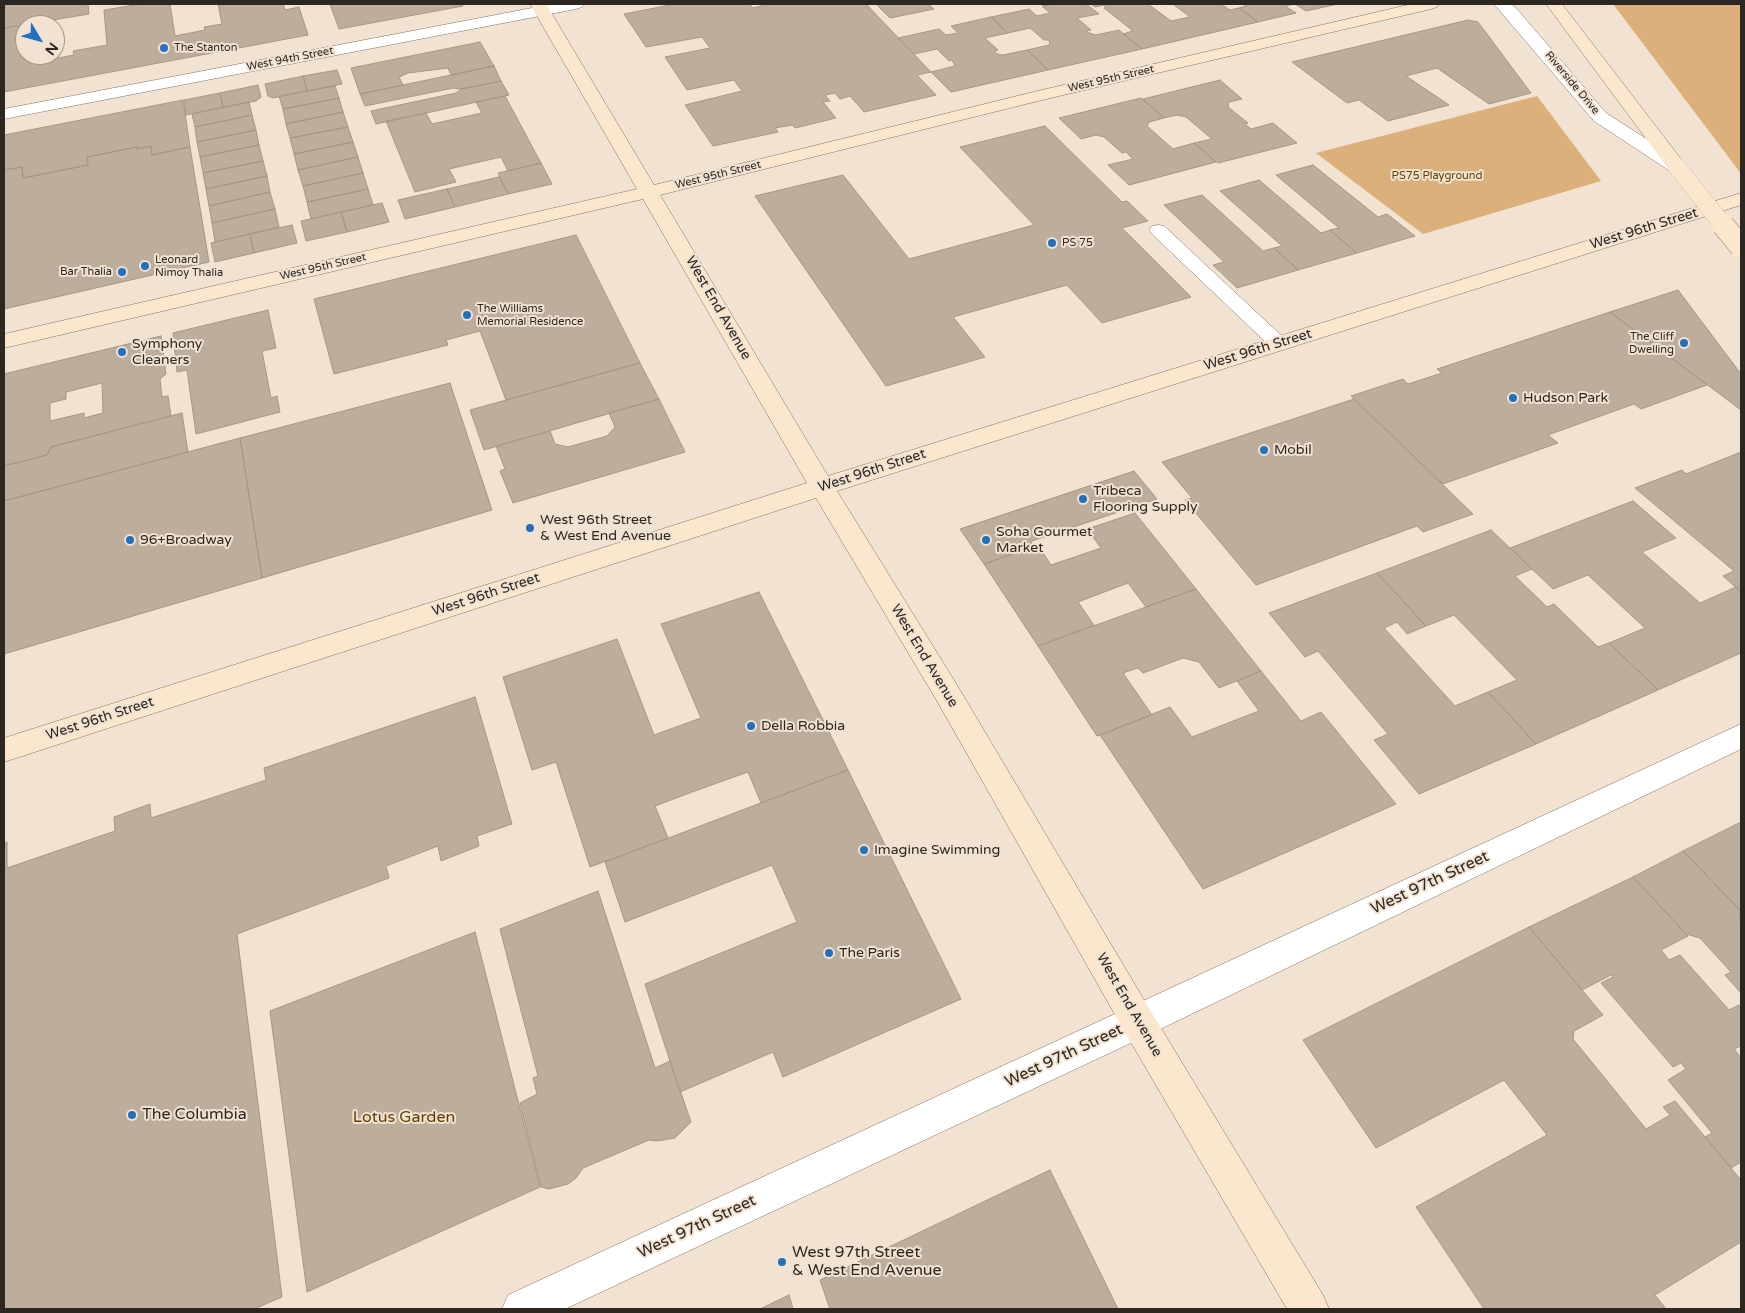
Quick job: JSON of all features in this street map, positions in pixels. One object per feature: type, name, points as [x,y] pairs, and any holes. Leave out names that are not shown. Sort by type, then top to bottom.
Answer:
[{"type":"main road","name":"West 95th Street","points":[[4,341],[650,192],[1061,91],[1431,4]]},
{"type":"main road","name":"Riverside Drive","points":[[1554,4],[1677,167],[1741,247]]},
{"type":"main road","name":"West End Avenue","points":[[540,7],[857,546],[952,701],[1138,1022],[1309,1309]]},
{"type":"main road","name":"West 96th Street","points":[[4,750],[823,487],[1741,199]]},
{"type":"street","name":"West 94th Street","points":[[4,114],[540,7],[576,4]]},
{"type":"street","name":"Riverside Drive","points":[[1502,4],[1600,117],[1677,167]]},
{"type":"street","name":"West 97th Street","points":[[522,1309],[1138,1022],[1741,736]]},
{"type":"lane","points":[[1158,230],[1278,344]]},
{"type":"green space","points":[[1613,4],[1741,4],[1741,174],[1733,163]]},
{"type":"green space","name":"PS75 Playground","points":[[1537,96],[1601,181],[1423,234],[1316,153]]},
{"type":"building","points":[[4,4],[88,4],[89,14],[65,18],[65,15],[15,15],[15,26],[4,28]]},
{"type":"building","name":"The Stanton","points":[[141,4],[170,4],[175,36],[205,30],[204,27],[222,24],[218,4],[283,4],[285,10],[299,7],[308,35],[4,92],[4,28],[15,26],[15,65],[65,65],[65,57],[74,55],[73,51],[107,45],[104,10]]},
{"type":"building","points":[[330,4],[462,4],[463,6],[339,29]]},
{"type":"building","points":[[675,4],[749,4],[753,8],[762,6],[760,4],[866,4],[931,72],[917,75],[936,95],[864,112],[850,96],[840,99],[835,93],[825,95],[830,101],[823,102],[836,118],[795,128],[792,125],[775,128],[778,132],[713,146],[685,105],[742,91],[734,80],[687,90],[665,57],[710,48],[702,37],[646,47],[624,14]]},
{"type":"building","points":[[876,4],[928,4],[934,9],[890,18]]},
{"type":"building","points":[[1086,4],[1099,14],[1077,18],[1091,30],[1086,31],[1096,35],[1119,30],[1142,49],[1048,70],[1027,50],[1049,45],[1050,42],[1048,40],[1044,40],[1030,28],[1008,33],[991,17],[1029,9],[1037,16],[1050,13],[1042,6]]},
{"type":"building","points":[[1091,4],[1148,4],[1171,21],[1190,17],[1173,4],[1221,4],[1230,10],[1239,8],[1258,22],[1142,49],[1123,34],[1133,31],[1104,8],[1106,7],[1104,5],[1095,7]]},
{"type":"building","points":[[1243,4],[1295,4],[1285,6],[1296,13],[1258,22],[1239,8],[1246,6]]},
{"type":"building","points":[[1295,4],[1338,4],[1306,11]]},
{"type":"building","points":[[991,17],[1008,33],[985,38],[998,50],[994,51],[997,54],[1003,55],[1027,50],[1048,70],[951,92],[931,72],[955,66],[952,60],[949,61],[937,49],[914,54],[898,38],[939,29],[946,35],[958,33],[951,26]]},
{"type":"building","points":[[1468,20],[1478,22],[1531,93],[1489,104],[1437,68],[1406,76],[1449,105],[1388,121],[1359,100],[1347,103],[1292,62]]},
{"type":"building","points":[[480,42],[494,66],[451,75],[448,68],[408,73],[399,77],[403,85],[360,94],[351,68]]},
{"type":"building","points":[[494,66],[501,81],[461,89],[453,88],[365,106],[360,94]]},
{"type":"building","points":[[337,70],[342,84],[307,91],[303,76]]},
{"type":"building","points":[[303,76],[307,91],[273,98],[268,96],[265,84]]},
{"type":"building","points":[[1220,80],[1242,99],[1229,102],[1228,107],[1248,123],[1245,124],[1251,129],[1273,123],[1297,143],[1218,163],[1194,143],[1212,139],[1186,117],[1177,115],[1164,118],[1143,99]]},
{"type":"building","points":[[501,81],[509,95],[376,124],[371,111],[456,93],[461,89]]},
{"type":"building","points":[[258,85],[261,97],[256,101],[223,107],[220,93]]},
{"type":"building","points":[[335,86],[339,98],[283,109],[279,96]]},
{"type":"building","points":[[220,93],[223,107],[186,115],[184,100]]},
{"type":"building","points":[[505,96],[541,163],[508,171],[501,157],[449,169],[456,182],[415,192],[386,121],[426,113],[432,124],[482,113],[476,102]]},
{"type":"building","points":[[339,98],[343,112],[286,124],[283,109]]},
{"type":"building","points":[[1141,98],[1164,118],[1149,122],[1147,126],[1173,149],[1194,143],[1216,162],[1129,185],[1108,165],[1133,159],[1126,152],[1122,153],[1104,137],[1096,135],[1081,139],[1059,118]]},
{"type":"building","points":[[183,100],[190,147],[152,155],[151,146],[137,149],[137,147],[87,157],[88,165],[23,178],[22,167],[4,170],[4,135]]},
{"type":"building","points":[[249,102],[252,115],[195,127],[192,114]]},
{"type":"building","points":[[343,112],[348,127],[290,138],[286,124]]},
{"type":"building","points":[[252,115],[256,130],[197,142],[195,127]]},
{"type":"building","name":"PS 75","points":[[1045,126],[1122,202],[1127,201],[1148,221],[1122,228],[1191,297],[1102,323],[1067,285],[953,317],[985,357],[886,386],[755,196],[843,175],[909,259],[1034,225],[960,147]]},
{"type":"building","points":[[348,127],[353,142],[294,154],[290,138]]},
{"type":"building","points":[[256,130],[259,145],[200,157],[197,142]]},
{"type":"building","points":[[353,142],[358,157],[298,170],[294,154]]},
{"type":"building","points":[[259,145],[263,161],[203,173],[200,157]]},
{"type":"building","points":[[151,146],[152,155],[190,147],[209,262],[4,309],[4,170],[22,167],[23,178],[88,165],[87,157]]},
{"type":"building","points":[[358,157],[363,173],[303,186],[298,170]]},
{"type":"building","points":[[263,161],[267,176],[206,189],[203,173]]},
{"type":"building","points":[[541,163],[552,184],[508,194],[498,173]]},
{"type":"building","points":[[1313,165],[1378,217],[1387,214],[1415,236],[1357,253],[1330,230],[1339,228],[1276,175]]},
{"type":"building","points":[[363,173],[368,189],[307,202],[303,186]]},
{"type":"building","points":[[267,176],[270,192],[209,206],[206,189]]},
{"type":"building","points":[[499,177],[508,194],[455,207],[447,189]]},
{"type":"building","points":[[1259,180],[1321,233],[1330,230],[1357,253],[1298,270],[1274,248],[1282,246],[1220,191]]},
{"type":"building","points":[[368,189],[373,205],[311,219],[307,202]]},
{"type":"building","points":[[447,189],[455,207],[405,219],[398,200]]},
{"type":"building","points":[[270,192],[275,209],[212,223],[209,206]]},
{"type":"building","points":[[1202,195],[1263,251],[1274,248],[1298,270],[1237,288],[1213,265],[1224,262],[1164,205]]},
{"type":"building","points":[[382,203],[389,222],[347,232],[341,212]]},
{"type":"building","points":[[275,209],[279,227],[215,242],[212,223]]},
{"type":"building","points":[[341,212],[347,232],[306,241],[301,221]]},
{"type":"building","points":[[292,225],[297,243],[254,253],[250,234]]},
{"type":"building","points":[[250,234],[254,253],[215,262],[211,243]]},
{"type":"building","name":"The Williams Memorial Residence","points":[[576,235],[640,363],[506,400],[480,331],[446,340],[448,345],[334,374],[314,299]]},
{"type":"building","name":"The Cliff Dwelling","points":[[1678,290],[1741,374],[1741,410],[1610,312]]},
{"type":"building","points":[[268,310],[276,348],[262,351],[271,398],[277,396],[280,412],[196,434],[187,370],[177,372],[173,333]]},
{"type":"building","name":"Hudson Park","points":[[1610,312],[1707,385],[1641,409],[1634,404],[1548,435],[1558,443],[1443,484],[1351,396],[1403,379],[1408,384],[1442,373],[1437,369]]},
{"type":"building","points":[[161,336],[166,374],[160,379],[162,397],[168,396],[171,416],[51,447],[47,455],[4,466],[4,374]],"holes":[[[102,383],[103,413],[84,418],[84,413],[50,421],[50,403],[66,399],[66,392]]]},
{"type":"building","points":[[640,363],[659,399],[484,450],[470,410]]},
{"type":"building","points":[[450,383],[492,510],[262,578],[240,438]]},
{"type":"building","points":[[659,399],[685,452],[513,503],[500,471],[505,469],[496,446],[550,431],[555,444],[568,447],[607,436],[615,427],[609,413]]},
{"type":"building","points":[[1354,399],[1473,514],[1423,532],[1417,526],[1256,585],[1185,500],[1192,498],[1162,462]]},
{"type":"building","points":[[182,413],[188,452],[4,501],[4,466],[47,455],[51,447]]},
{"type":"building","name":"96+Broadway","points":[[240,438],[262,578],[4,654],[4,501]]},
{"type":"building","points":[[1741,452],[1741,592],[1723,576],[1734,571],[1635,488],[1682,470],[1686,474]]},
{"type":"building","points":[[1134,471],[1157,499],[1032,541],[1030,548],[984,564],[960,529]]},
{"type":"building","points":[[1633,501],[1676,538],[1642,552],[1700,603],[1736,587],[1741,592],[1741,653],[1658,690],[1609,643],[1645,628],[1588,575],[1553,589],[1510,548]]},
{"type":"building","points":[[1135,513],[1196,589],[1146,607],[1128,583],[1078,602],[1094,625],[1038,646],[984,564],[1038,545],[1051,565],[1101,548],[1087,529]]},
{"type":"building","points":[[1491,530],[1532,569],[1515,576],[1547,607],[1554,604],[1598,647],[1609,643],[1658,690],[1536,744],[1488,692],[1517,680],[1454,615],[1426,626],[1377,573]]},
{"type":"building","points":[[1377,573],[1426,626],[1407,634],[1397,622],[1384,628],[1455,706],[1488,692],[1536,744],[1419,794],[1374,740],[1388,734],[1318,651],[1305,657],[1269,613]]},
{"type":"building","points":[[1196,589],[1261,671],[1219,688],[1199,662],[1183,658],[1143,673],[1138,668],[1123,673],[1152,715],[1097,736],[1038,646]]},
{"type":"building","name":"Della Robbia","points":[[759,592],[848,770],[761,803],[748,772],[692,792],[655,806],[668,838],[590,867],[556,762],[532,770],[503,677],[617,639],[654,735],[701,718],[661,624]]},
{"type":"building","points":[[1261,671],[1301,721],[1321,712],[1396,804],[1203,889],[1100,735],[1170,707],[1192,737],[1259,711],[1237,681]]},
{"type":"building","name":"The Columbia","points":[[475,697],[512,824],[477,836],[479,846],[441,861],[438,846],[386,866],[389,878],[237,934],[282,1297],[254,1309],[4,1309],[4,843],[7,842],[7,868],[115,831],[114,817],[150,804],[151,818],[266,780],[264,768]]},
{"type":"building","name":"The Paris","points":[[848,770],[961,999],[783,1077],[773,1052],[680,1092],[645,984],[797,922],[772,865],[625,922],[605,862]]},
{"type":"building","points":[[1741,822],[1741,911],[1683,851]]},
{"type":"building","points":[[1683,851],[1741,911],[1739,920],[1741,922],[1741,993],[1725,975],[1731,972],[1700,938],[1686,934],[1633,877]]},
{"type":"building","points":[[1633,877],[1688,936],[1661,950],[1669,960],[1680,955],[1729,1010],[1739,1005],[1741,1008],[1741,1046],[1734,1049],[1741,1058],[1741,1162],[1731,1168],[1705,1137],[1712,1133],[1668,1080],[1686,1069],[1681,1063],[1673,1067],[1601,983],[1613,977],[1611,975],[1582,990],[1529,927]]},
{"type":"building","points":[[598,891],[655,1068],[670,1061],[691,1122],[675,1138],[657,1141],[649,1140],[583,1168],[576,1178],[568,1184],[549,1189],[541,1187],[520,1103],[537,1094],[533,1078],[538,1076],[500,929]]},
{"type":"building","points":[[1529,927],[1603,1015],[1574,1031],[1573,1039],[1646,1129],[1670,1115],[1663,1107],[1675,1101],[1741,1180],[1741,1242],[1655,1295],[1666,1309],[1484,1309],[1416,1207],[1547,1135],[1504,1080],[1376,1148],[1303,1040]]},
{"type":"building","name":"Lotus Garden","points":[[475,932],[540,1187],[307,1292],[270,1011]]},
{"type":"building","points":[[1050,1170],[1118,1309],[830,1309],[820,1280]]},
{"type":"building","points":[[789,1295],[793,1309],[760,1309]]},
{"type":"place","name":"The Stanton","points":[[164,48]]},
{"type":"place","name":"PS 75","points":[[1052,243]]},
{"type":"place","name":"Leonard Nimoy Thalia","points":[[145,266]]},
{"type":"place","name":"Bar Thalia","points":[[122,272]]},
{"type":"place","name":"The Williams Memorial Residence","points":[[467,315]]},
{"type":"place","name":"The Cliff Dwelling","points":[[1684,343]]},
{"type":"place","name":"Symphony Cleaners","points":[[122,352]]},
{"type":"place","name":"Hudson Park","points":[[1513,398]]},
{"type":"place","name":"Mobil","points":[[1264,450]]},
{"type":"place","name":"Tribeca Flooring Supply","points":[[1083,499]]},
{"type":"place","name":"West 96th Street & West End Avenue","points":[[530,528]]},
{"type":"place","name":"96+Broadway","points":[[130,540]]},
{"type":"place","name":"Soha Gourmet Market","points":[[986,540]]},
{"type":"place","name":"Della Robbia","points":[[751,726]]},
{"type":"place","name":"Imagine Swimming","points":[[864,850]]},
{"type":"place","name":"The Paris","points":[[829,953]]},
{"type":"place","name":"The Columbia","points":[[132,1115]]},
{"type":"place","name":"West 97th Street & West End Avenue","points":[[782,1262]]}]
